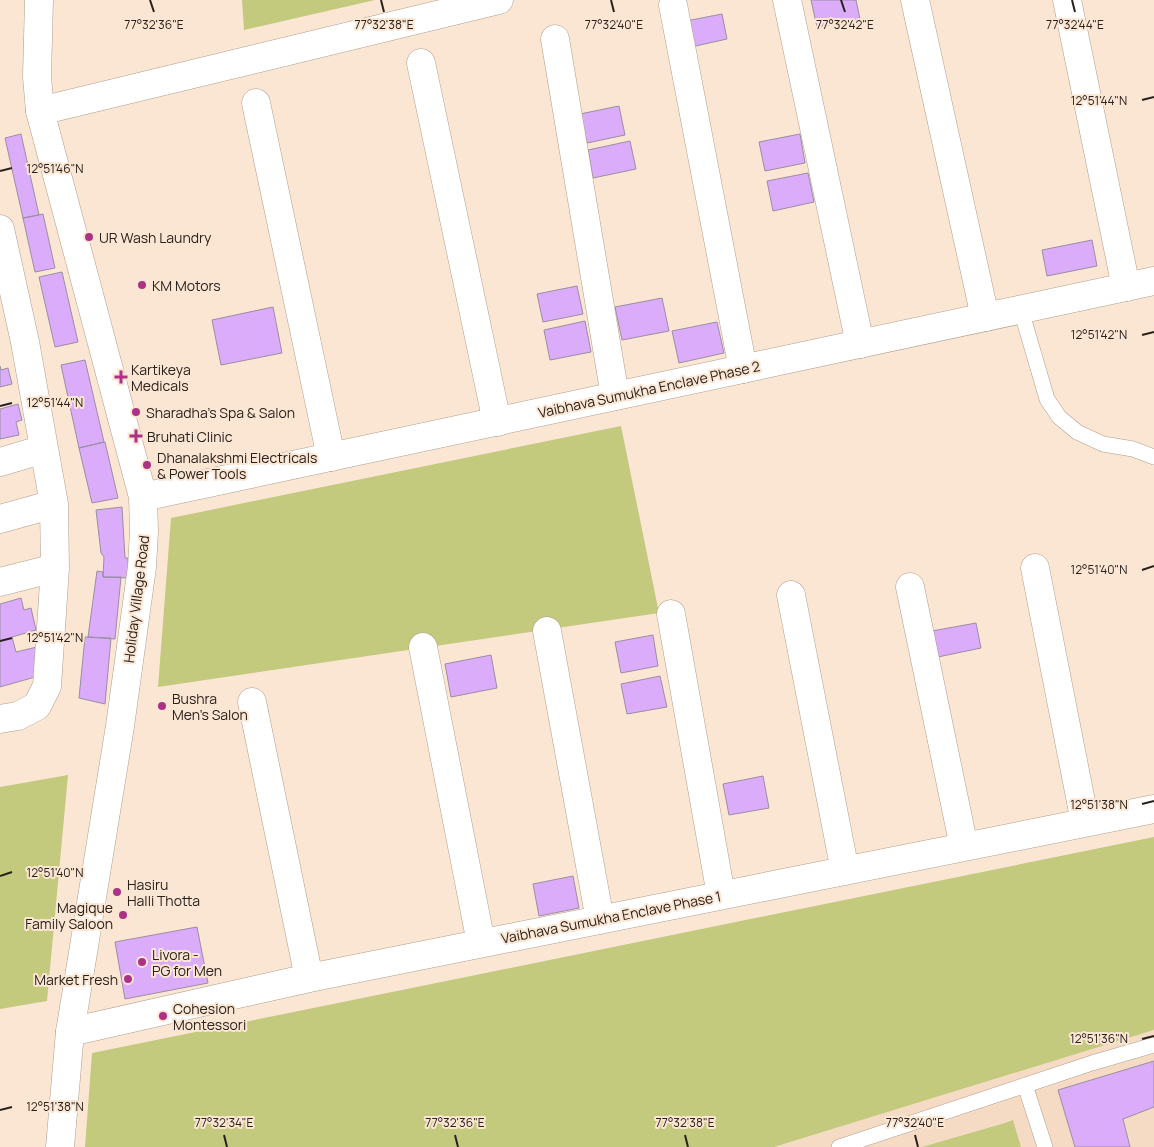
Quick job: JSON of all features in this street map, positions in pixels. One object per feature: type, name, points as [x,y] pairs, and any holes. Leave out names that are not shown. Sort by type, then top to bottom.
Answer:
[{"type":"street","name":"Holiday Village Road","points":[[39,0],[37,76],[40,111],[143,497],[144,531],[138,595],[118,735],[70,1032],[60,1147]]},
{"type":"street","points":[[40,111],[499,0]]},
{"type":"street","points":[[787,0],[860,344]]},
{"type":"street","points":[[915,0],[985,317]]},
{"type":"street","points":[[1067,0],[1126,287]]},
{"type":"street","points":[[673,4],[743,369]]},
{"type":"street","points":[[555,39],[616,396]]},
{"type":"street","points":[[421,63],[497,422]]},
{"type":"street","points":[[256,103],[331,457]]},
{"type":"street","points":[[0,229],[25,342],[54,504],[55,568],[47,686],[37,706],[18,716],[0,719]]},
{"type":"street","name":"Vaibhava Sumukha Enclave Phase 2","points":[[143,497],[1154,281]]},
{"type":"street","points":[[0,462],[44,449]]},
{"type":"street","points":[[0,519],[54,504]]},
{"type":"street","points":[[0,582],[55,568]]},
{"type":"street","points":[[1034,568],[1085,822]]},
{"type":"street","points":[[910,587],[964,847]]},
{"type":"street","points":[[791,595],[845,871]]},
{"type":"street","points":[[671,614],[721,896]]},
{"type":"street","points":[[547,631],[600,920]]},
{"type":"street","points":[[423,647],[481,943]]},
{"type":"street","points":[[252,702],[309,978]]},
{"type":"street","name":"Vaibhava Sumukha Enclave Phase 1","points":[[70,1032],[309,978],[1154,808]]},
{"type":"lane","points":[[1021,310],[1047,400],[1059,417],[1077,432],[1103,444],[1134,448],[1154,457]]},
{"type":"lane","points":[[839,1147],[1025,1085],[1154,1045]]},
{"type":"lane","points":[[1025,1085],[1044,1147]]},
{"type":"shaded area","points":[[1154,1030],[1154,1147],[774,1147]]},
{"type":"green space","points":[[242,0],[375,0],[244,30]]},
{"type":"green space","points":[[621,426],[659,613],[158,687],[171,518]]},
{"type":"green space","points":[[68,775],[47,1001],[0,1009],[0,787]]},
{"type":"green space","points":[[1154,837],[1154,1030],[774,1147],[85,1147],[92,1053]]},
{"type":"green space","points":[[1013,1120],[1021,1147],[922,1147],[1005,1123]]},
{"type":"building","points":[[811,0],[856,0],[860,19],[817,27]]},
{"type":"building","points":[[722,14],[727,39],[691,47],[686,21]]},
{"type":"building","points":[[619,106],[625,135],[587,143],[580,114]]},
{"type":"building","points":[[21,134],[39,215],[23,218],[5,138]]},
{"type":"building","points":[[800,134],[805,163],[765,171],[759,142]]},
{"type":"building","points":[[630,141],[636,169],[593,178],[588,150]]},
{"type":"building","points":[[808,173],[814,202],[773,211],[767,181]]},
{"type":"building","points":[[43,214],[55,268],[35,272],[23,218]]},
{"type":"building","points":[[1092,240],[1097,266],[1047,276],[1042,250]]},
{"type":"building","points":[[62,272],[78,342],[55,347],[39,277]]},
{"type":"building","points":[[577,286],[583,314],[543,322],[537,294]]},
{"type":"building","points":[[662,298],[669,331],[622,340],[615,307]]},
{"type":"building","points":[[273,307],[282,353],[221,365],[212,320]]},
{"type":"building","points":[[585,321],[591,352],[550,360],[544,330]]},
{"type":"building","points":[[717,322],[724,353],[679,363],[672,331]]},
{"type":"building","points":[[85,360],[104,442],[79,448],[61,365]]},
{"type":"building","points":[[0,366],[1,370],[8,368],[12,384],[0,387]]},
{"type":"building","points":[[18,404],[22,420],[16,422],[19,435],[0,439],[0,409]]},
{"type":"building","points":[[105,442],[118,498],[92,503],[79,448]]},
{"type":"building","points":[[122,507],[125,558],[128,558],[129,578],[103,577],[104,557],[101,553],[96,510]]},
{"type":"building","points":[[97,571],[103,572],[103,577],[121,577],[115,639],[88,637]]},
{"type":"building","points":[[21,598],[24,610],[31,608],[36,630],[12,637],[16,652],[41,646],[42,675],[0,687],[0,604]]},
{"type":"building","points":[[976,623],[981,648],[938,657],[932,631]]},
{"type":"building","points":[[653,635],[658,666],[621,673],[615,642]]},
{"type":"building","points":[[85,637],[111,638],[105,704],[79,698]]},
{"type":"building","points":[[491,655],[497,688],[451,697],[445,664]]},
{"type":"building","points":[[660,676],[667,707],[627,714],[621,684]]},
{"type":"building","points":[[763,776],[769,808],[729,815],[723,784]]},
{"type":"building","points":[[573,876],[579,908],[539,916],[533,884]]},
{"type":"building","points":[[197,927],[208,983],[125,999],[115,942]]},
{"type":"building","points":[[1154,1061],[1154,1107],[1123,1119],[1130,1147],[1075,1147],[1058,1090]]},
{"type":"place","name":"UR Wash Laundry","points":[[89,237]]},
{"type":"place","name":"KM Motors","points":[[142,285]]},
{"type":"place","name":"Kartikeya Medicals","points":[[121,377]]},
{"type":"place","name":"Sharadha's Spa & Salon","points":[[136,412]]},
{"type":"place","name":"Bruhati Clinic","points":[[136,436]]},
{"type":"place","name":"Dhanalakshmi Electricals & Power Tools","points":[[147,465]]},
{"type":"place","name":"Bushra Men's Salon","points":[[162,706]]},
{"type":"place","name":"Hasiru Halli Thotta","points":[[117,892]]},
{"type":"place","name":"Magique Family Saloon","points":[[123,915]]},
{"type":"place","name":"Livora - PG for Men","points":[[142,962]]},
{"type":"place","name":"Market Fresh","points":[[128,979]]},
{"type":"place","name":"Cohesion Montessori","points":[[163,1016]]}]
